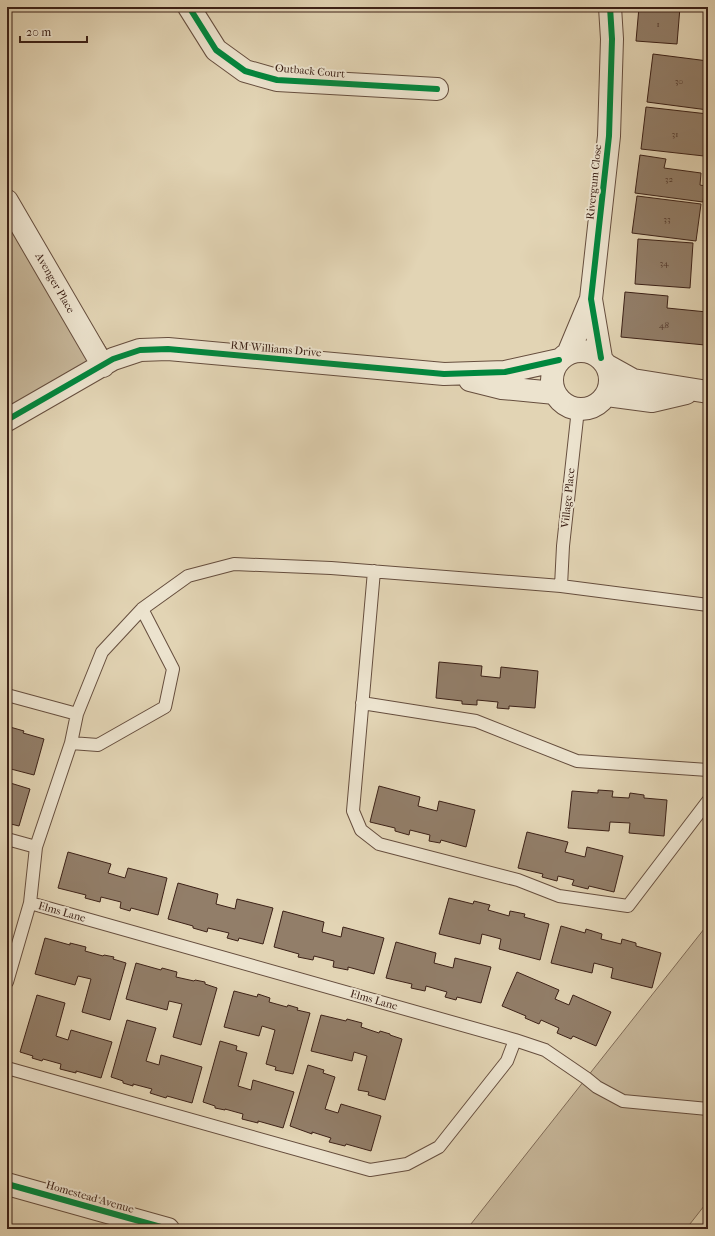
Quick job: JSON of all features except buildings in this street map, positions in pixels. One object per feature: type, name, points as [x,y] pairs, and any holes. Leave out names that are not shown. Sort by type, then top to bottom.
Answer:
[{"type":"street","name":"Outback Court","points":[[189,7],[216,50],[245,71],[277,80],[437,89]]},
{"type":"street","name":"Rivergum Close","points":[[604,361],[591,299],[609,136],[612,39],[610,7]]},
{"type":"street","name":"Avenger Place","points":[[7,200],[103,366]]},
{"type":"street","name":"Rivergum Close","points":[[564,357],[591,299]]},
{"type":"street","name":"RM Williams Drive","points":[[7,420],[113,359],[140,350],[168,349],[444,374],[505,372],[564,357]]},
{"type":"street","points":[[604,361],[610,373],[611,379],[607,395],[600,403],[587,409],[572,408],[564,404],[554,393],[552,386],[553,370],[564,357],[579,351],[590,352],[604,361],[633,380],[701,392]]},
{"type":"street","name":"RM Williams Drive","points":[[444,374],[502,388],[554,393]]},
{"type":"street","points":[[607,395],[652,401],[701,392]]},
{"type":"street","name":"Homestead Avenue","points":[[7,1184],[136,1225],[168,1229]]},
{"type":"lane","name":"Village Place","points":[[561,586],[563,546],[578,409]]},
{"type":"lane","points":[[7,982],[30,903],[36,847],[71,743],[77,714],[102,652],[142,608],[188,576],[234,564],[331,568],[561,586],[708,605]]},
{"type":"lane","points":[[374,571],[353,811],[362,830],[379,844],[518,880],[559,896],[628,906],[708,801]]},
{"type":"lane","points":[[71,743],[98,745],[165,707],[173,669],[142,608]]},
{"type":"lane","points":[[7,695],[77,714]]},
{"type":"lane","points":[[362,703],[476,721],[577,761],[708,770]]},
{"type":"lane","points":[[7,839],[36,847]]},
{"type":"lane","name":"Elms Lane","points":[[30,903],[515,1040],[545,1050],[597,1087],[623,1101],[708,1108]]},
{"type":"lane","points":[[7,1057],[7,1067],[370,1170],[407,1164],[439,1147],[508,1061],[515,1040]]},
{"type":"shaded area","points":[[7,191],[113,359],[7,418]]},
{"type":"shaded area","points":[[708,924],[708,1201],[686,1229],[467,1229]]},
{"type":"cycle path","points":[[189,7],[216,50],[245,71],[277,80],[437,89]]},
{"type":"cycle path","points":[[601,358],[591,299],[609,136],[612,39],[610,7]]},
{"type":"cycle path","points":[[7,420],[113,359],[140,350],[168,349],[444,374],[505,372],[559,360]]},
{"type":"cycle path","points":[[7,1184],[168,1229]]}]
